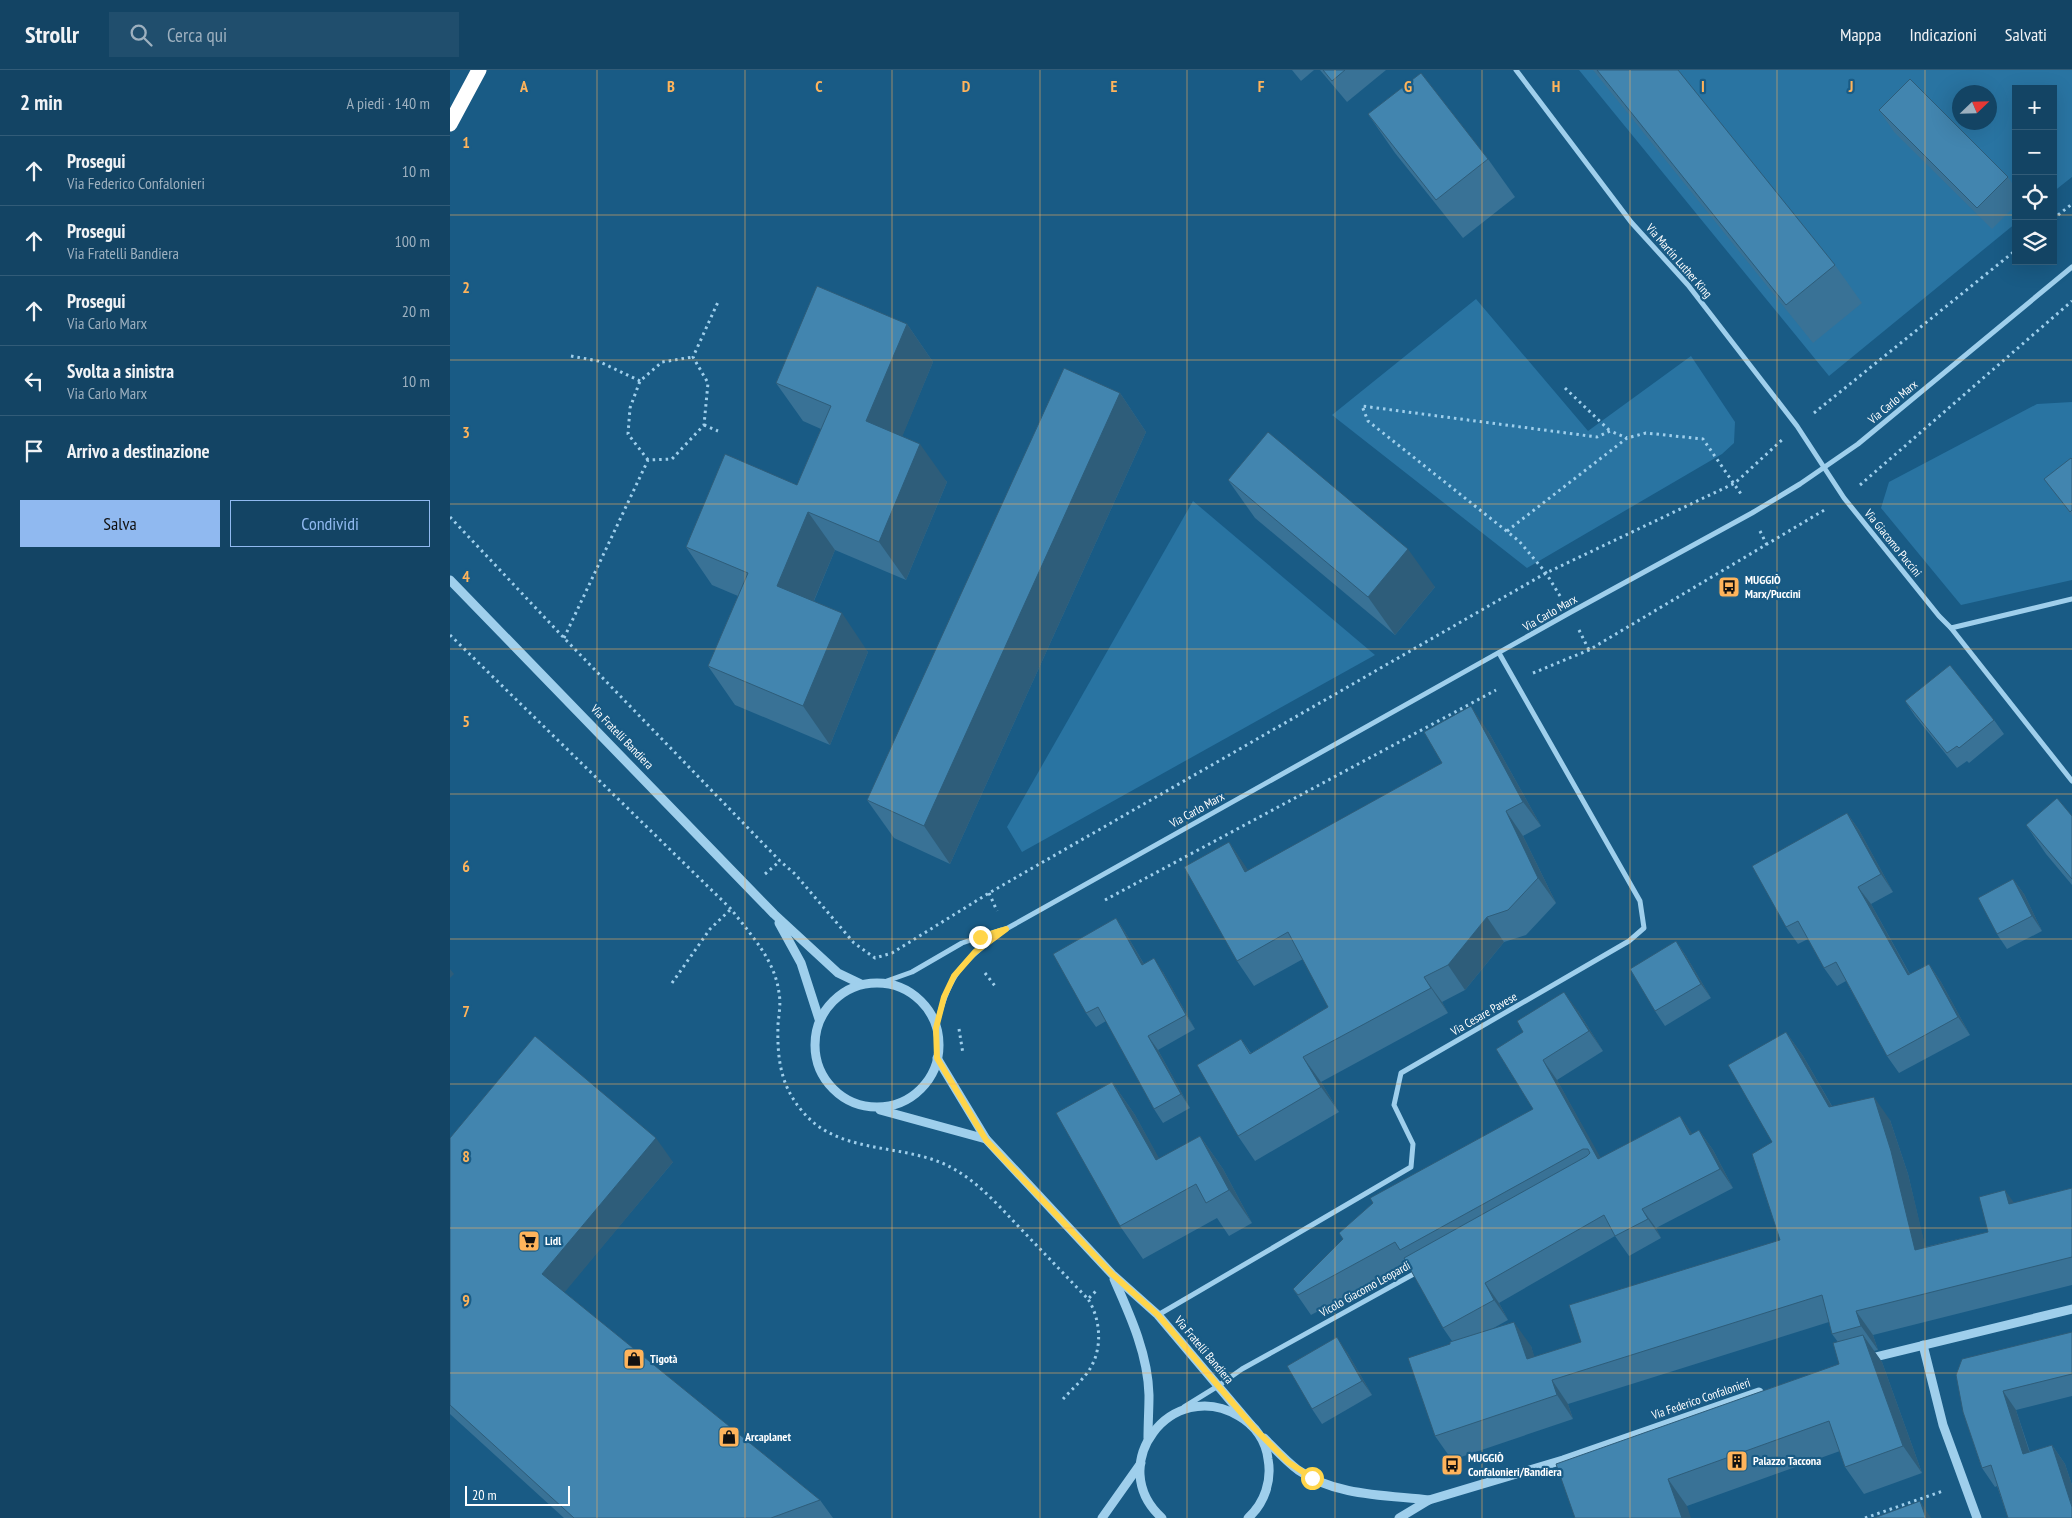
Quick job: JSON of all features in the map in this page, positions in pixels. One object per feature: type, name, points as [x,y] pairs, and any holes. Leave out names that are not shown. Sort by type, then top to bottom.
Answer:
[{"type":"highway","points":[[450,124],[479,70]]},
{"type":"street","name":"Via Martin Luther King","points":[[1516,70],[1631,222],[1688,285],[1797,426],[1825,467]]},
{"type":"street","name":"Via Carlo Marx","points":[[936,1028],[944,997],[954,976],[975,952],[1006,929],[1752,513],[1858,444],[2072,267]]},
{"type":"street","name":"Via Giacomo Puccini","points":[[1825,467],[1844,498],[1939,616],[1951,628],[2072,781]]},
{"type":"street","name":"Via Fratelli Bandiera","points":[[450,580],[774,914],[838,973],[861,984]]},
{"type":"street","points":[[1951,628],[2072,599]]},
{"type":"street","name":"Via Cesare Pavese","points":[[1158,1315],[1411,1167],[1412,1144],[1394,1105],[1401,1073],[1629,942],[1644,928],[1640,901],[1499,653]]},
{"type":"street","name":"Via Fratelli Bandiera","points":[[774,914],[801,963],[819,1019]]},
{"type":"street","name":"Via Carlo Marx","points":[[884,982],[900,978],[918,969],[962,943],[1006,929]]},
{"type":"street","name":"Via Fratelli Bandiera","points":[[875,1108],[897,1105],[916,1094],[931,1078],[937,1058],[936,1028],[929,1011],[922,1001],[904,988],[884,982],[870,982],[850,987],[831,1000],[819,1019],[814,1040],[816,1061],[826,1080],[841,1095],[861,1104],[986,1140]]},
{"type":"street","name":"Via Fratelli Bandiera","points":[[937,1058],[986,1140],[1112,1274],[1158,1315],[1252,1427]]},
{"type":"street","name":"Vicolo Giacomo Leopardi","points":[[1171,1415],[1242,1369],[1425,1268]]},
{"type":"street","name":"Via Fratelli Bandiera","points":[[1112,1274],[1140,1343],[1149,1393],[1148,1440]]},
{"type":"street","points":[[1860,1361],[2072,1310]]},
{"type":"street","points":[[1923,1345],[1943,1425],[1977,1518]]},
{"type":"street","name":"Via Federico Confalonieri","points":[[1399,1518],[1429,1500],[1563,1460],[1770,1389]]},
{"type":"street","points":[[1102,1518],[1141,1462],[1148,1440],[1158,1426],[1171,1415],[1192,1407],[1210,1406],[1232,1412],[1252,1427],[1265,1446],[1270,1472],[1262,1501],[1248,1518]]},
{"type":"street","name":"Via Federico Confalonieri","points":[[1252,1427],[1298,1470],[1324,1484],[1361,1492],[1429,1500]]},
{"type":"street","points":[[1141,1462],[1141,1480],[1146,1496],[1162,1518]]},
{"type":"path","points":[[2057,216],[2072,204]]},
{"type":"path","points":[[450,517],[564,638],[780,861],[795,874],[854,943],[875,958],[892,953],[989,893],[1546,572],[1735,483],[1797,426],[2012,253]]},
{"type":"path","points":[[1102,902],[1514,680],[1589,650],[1844,498],[2072,301]]},
{"type":"path","points":[[693,357],[718,302]]},
{"type":"path","points":[[571,356],[598,361],[640,381]]},
{"type":"path","points":[[648,460],[628,434],[630,408],[640,381],[662,362],[693,357]]},
{"type":"path","points":[[648,460],[672,459],[704,425],[708,383],[693,357]]},
{"type":"path","points":[[1565,388],[1610,431],[1627,438]]},
{"type":"path","points":[[1546,572],[1519,541],[1368,422],[1362,406],[1597,437],[1610,431]]},
{"type":"path","points":[[704,425],[718,432]]},
{"type":"path","points":[[1507,531],[1627,438],[1646,433],[1703,439],[1735,483]]},
{"type":"path","points":[[564,638],[648,460]]},
{"type":"path","points":[[450,635],[731,910],[710,929],[672,983]]},
{"type":"path","points":[[989,893],[1006,929]]},
{"type":"path","points":[[978,980],[992,967]]},
{"type":"path","points":[[985,974],[995,986]]},
{"type":"path","points":[[960,1025],[959,1034],[964,1061]]},
{"type":"path","points":[[1063,1399],[1091,1368],[1096,1355],[1098,1325],[1094,1309],[1088,1299]]},
{"type":"path","points":[[1865,1518],[1963,1484]]},
{"type":"shaded area","points":[[1579,70],[2072,70],[2072,177],[2057,189],[2057,85],[2012,85],[2012,226],[1829,376]]},
{"type":"shaded area","points":[[1476,299],[1588,431],[1691,356],[1735,422],[1734,443],[1722,454],[1527,568],[1332,415]]},
{"type":"shaded area","points":[[2072,402],[2072,580],[1961,605],[1881,508],[1889,482],[2037,404]]},
{"type":"shaded area","points":[[1193,501],[1375,655],[1022,852],[1007,827]]},
{"type":"building","points":[[1323,70],[1345,70],[1332,81]]},
{"type":"building","points":[[1597,70],[1678,70],[1835,265],[1786,305]]},
{"type":"building","points":[[1421,73],[1488,159],[1436,200],[1368,114]]},
{"type":"building","points":[[1910,79],[1952,121],[1952,130],[1961,130],[2008,177],[1977,208],[1879,110]]},
{"type":"building","points":[[817,286],[907,324],[866,421],[920,444],[879,542],[808,512],[777,586],[842,613],[803,706],[708,666],[748,573],[686,547],[725,454],[797,485],[831,406],[776,383]]},
{"type":"building","points":[[1064,368],[1120,393],[924,826],[867,800]]},
{"type":"building","points":[[1268,432],[1408,549],[1368,597],[1228,480]]},
{"type":"building","points":[[2071,458],[2072,510],[2070,512],[2044,479]]},
{"type":"building","points":[[1950,665],[1994,720],[1959,748],[1957,746],[1947,753],[1905,701]]},
{"type":"building","points":[[1471,706],[1523,802],[1506,811],[1538,878],[1508,910],[1487,917],[1448,965],[1424,977],[1431,988],[1303,1057],[1321,1087],[1238,1136],[1197,1065],[1241,1039],[1250,1054],[1328,1007],[1288,932],[1237,961],[1184,867],[1229,842],[1245,872],[1442,763],[1424,732]]},
{"type":"building","points":[[2057,798],[2072,816],[2072,879],[2026,825]]},
{"type":"building","points":[[1847,813],[1881,874],[1858,887],[1908,975],[1929,964],[1958,1017],[1887,1056],[1836,962],[1824,968],[1798,921],[1786,927],[1752,866]]},
{"type":"building","points":[[2013,879],[2032,916],[1997,934],[1978,898]]},
{"type":"building","points":[[1116,918],[1142,965],[1154,958],[1186,1015],[1148,1036],[1181,1094],[1154,1109],[1098,1007],[1086,1013],[1053,954]]},
{"type":"building","points":[[1676,941],[1701,984],[1655,1011],[1630,969]]},
{"type":"building","points":[[1564,992],[1589,1031],[1543,1060],[1598,1159],[1680,1116],[1690,1135],[1699,1130],[1720,1169],[1642,1209],[1648,1219],[1615,1236],[1604,1215],[1485,1283],[1494,1300],[1443,1328],[1404,1258],[1587,1156],[1590,1153],[1588,1149],[1583,1149],[1400,1250],[1395,1242],[1298,1295],[1293,1289],[1343,1239],[1339,1233],[1373,1203],[1370,1198],[1533,1109],[1496,1049],[1523,1032],[1517,1021]]},
{"type":"building","points":[[1786,1032],[1829,1107],[1874,1097],[1891,1151],[1915,1250],[1988,1232],[1979,1197],[2005,1190],[2009,1204],[2072,1188],[2072,1257],[1856,1311],[1861,1326],[1832,1334],[1822,1295],[1552,1380],[1557,1395],[1435,1436],[1408,1358],[1450,1344],[1450,1342],[1514,1322],[1527,1359],[1581,1342],[1569,1305],[1780,1240],[1752,1154],[1772,1142],[1728,1065]]},
{"type":"building","points":[[535,1036],[656,1138],[542,1274],[820,1500],[771,1518],[574,1518],[450,1405],[450,1138]]},
{"type":"building","points":[[1112,1082],[1156,1160],[1200,1136],[1229,1190],[1206,1203],[1196,1184],[1120,1226],[1056,1113]]},
{"type":"building","points":[[2072,1332],[2072,1374],[2003,1391],[2023,1454],[2052,1445],[2072,1507],[2072,1518],[2008,1518],[1991,1465],[1982,1468],[1963,1412],[1956,1375],[1962,1359]]},
{"type":"building","points":[[1863,1335],[1903,1446],[1845,1467],[1829,1421],[1668,1479],[1682,1518],[1575,1518],[1556,1464],[1839,1364],[1833,1343]]},
{"type":"building","points":[[1337,1337],[1362,1381],[1312,1409],[1287,1366]]},
{"type":"building","points":[[1920,1501],[1926,1518],[1874,1518]]},
{"type":"place","name":"MUGGIÒ Marx/Puccini","points":[[1729,587]]},
{"type":"place","name":"Lidl","points":[[529,1241]]},
{"type":"place","name":"Tigotà","points":[[634,1359]]},
{"type":"place","name":"Arcaplanet","points":[[729,1437]]},
{"type":"place","name":"Palazzo Taccona","points":[[1737,1461]]},
{"type":"place","name":"MUGGIÒ Confalonieri/Bandiera","points":[[1452,1465]]},
{"type":"route","points":[[980,937],[1006,929],[975,952],[954,976],[944,997],[936,1028],[938,1036],[937,1058],[986,1140],[1112,1274],[1158,1315],[1254,1428],[1288,1462],[1312,1478]]}]
